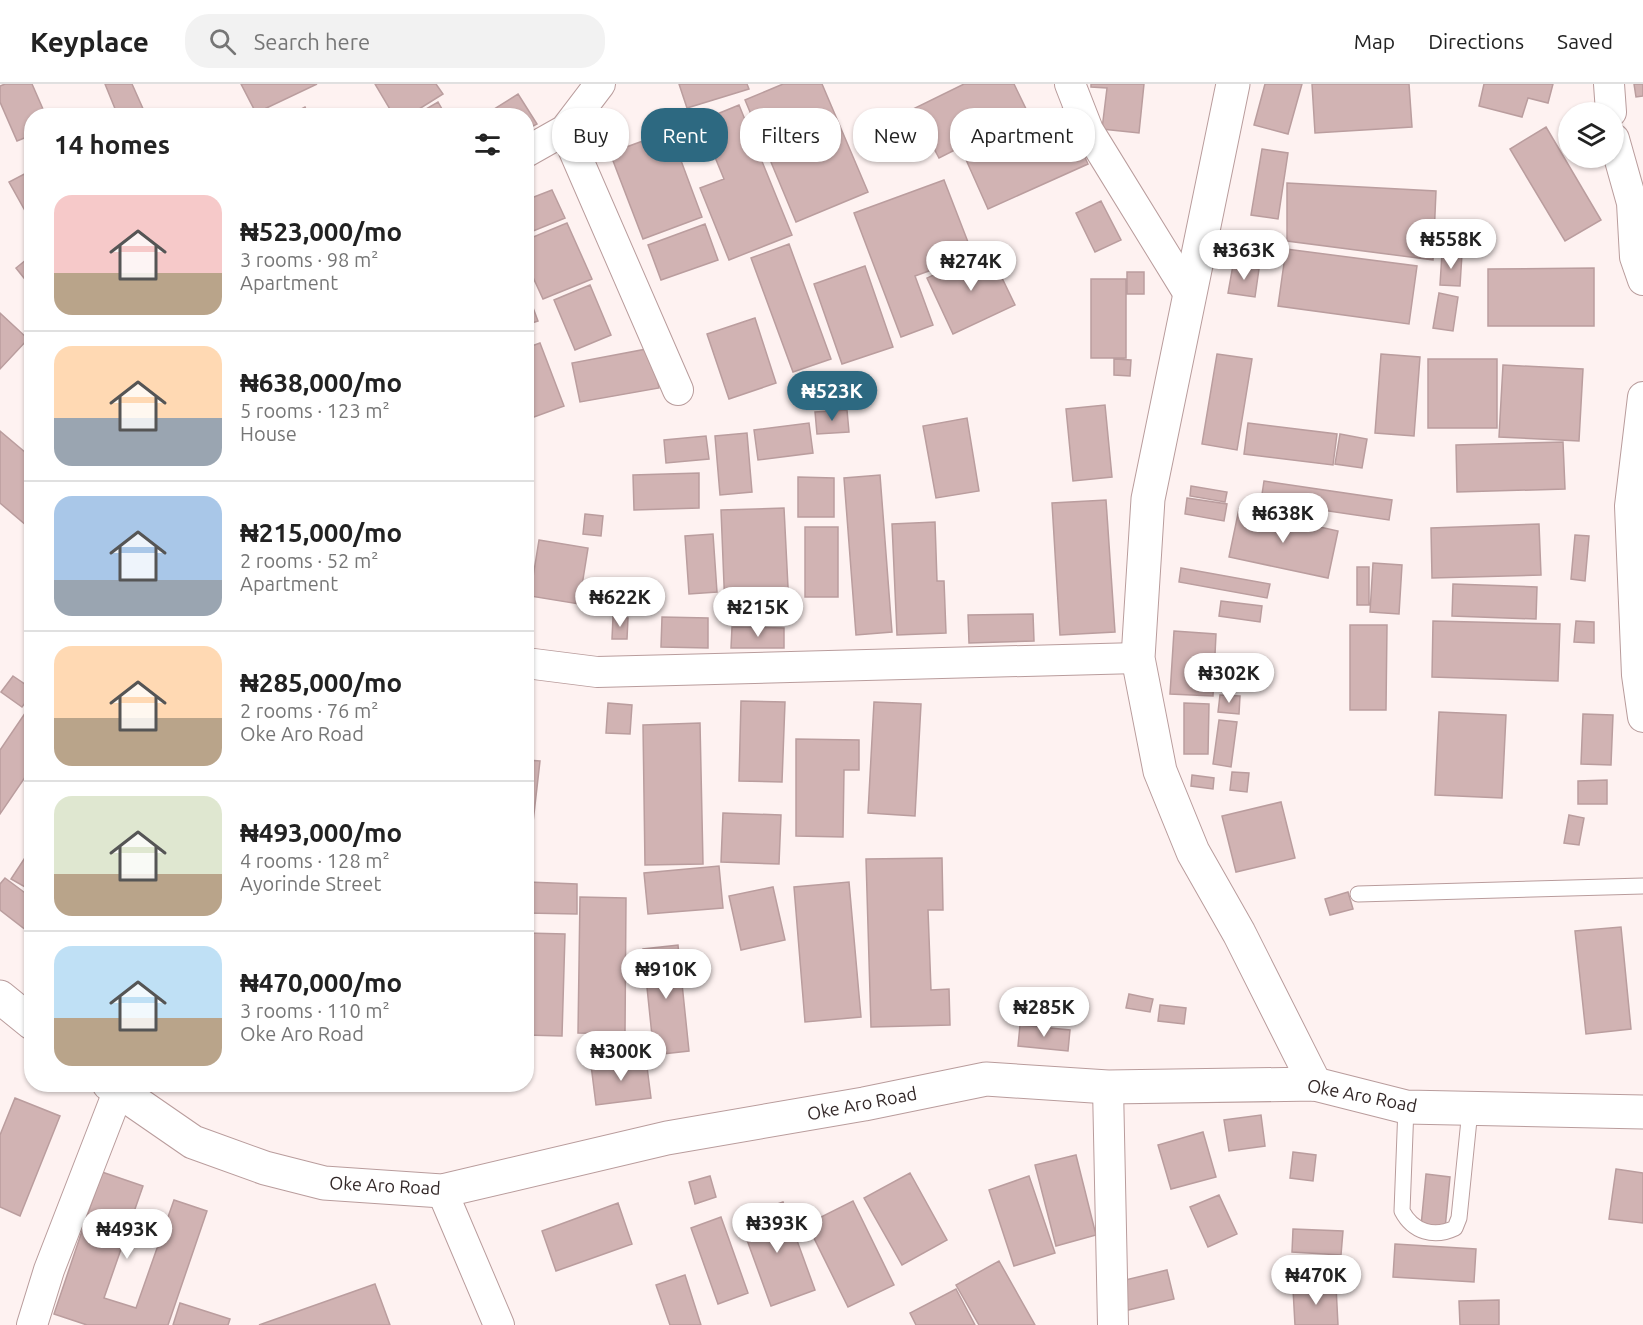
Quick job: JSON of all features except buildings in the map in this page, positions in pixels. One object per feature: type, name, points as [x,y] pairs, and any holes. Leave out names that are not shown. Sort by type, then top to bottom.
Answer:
[{"type":"main road","points":[[1233,84],[1148,500],[1138,658],[1160,771],[1193,852],[1239,933],[1315,1084]]},
{"type":"main road","points":[[0,997],[24,1016]]},
{"type":"main road","name":"Oke Aro Road","points":[[119,1092],[193,1142],[265,1168],[324,1183],[442,1191],[667,1138],[864,1104],[986,1078],[1108,1088],[1315,1084],[1406,1107],[1643,1112]]},
{"type":"street","points":[[581,108],[600,84]]},
{"type":"street","points":[[1070,84],[1088,130],[1189,294]]},
{"type":"street","points":[[1609,84],[1610,102]]},
{"type":"street","points":[[534,147],[552,137]]},
{"type":"street","points":[[579,162],[678,390]]},
{"type":"street","points":[[1622,168],[1632,203],[1635,257],[1643,280]]},
{"type":"street","points":[[1643,397],[1630,506],[1643,717]]},
{"type":"street","points":[[534,664],[597,672],[1138,658]]},
{"type":"street","points":[[1108,1088],[1113,1325]]},
{"type":"street","points":[[32,1325],[112,1092]]},
{"type":"street","points":[[442,1191],[499,1325]]},
{"type":"lane","points":[[1358,894],[1643,886]]},
{"type":"lane","points":[[1406,1107],[1402,1211],[1408,1223],[1417,1229],[1445,1233],[1455,1228],[1459,1218],[1470,1110]]}]
